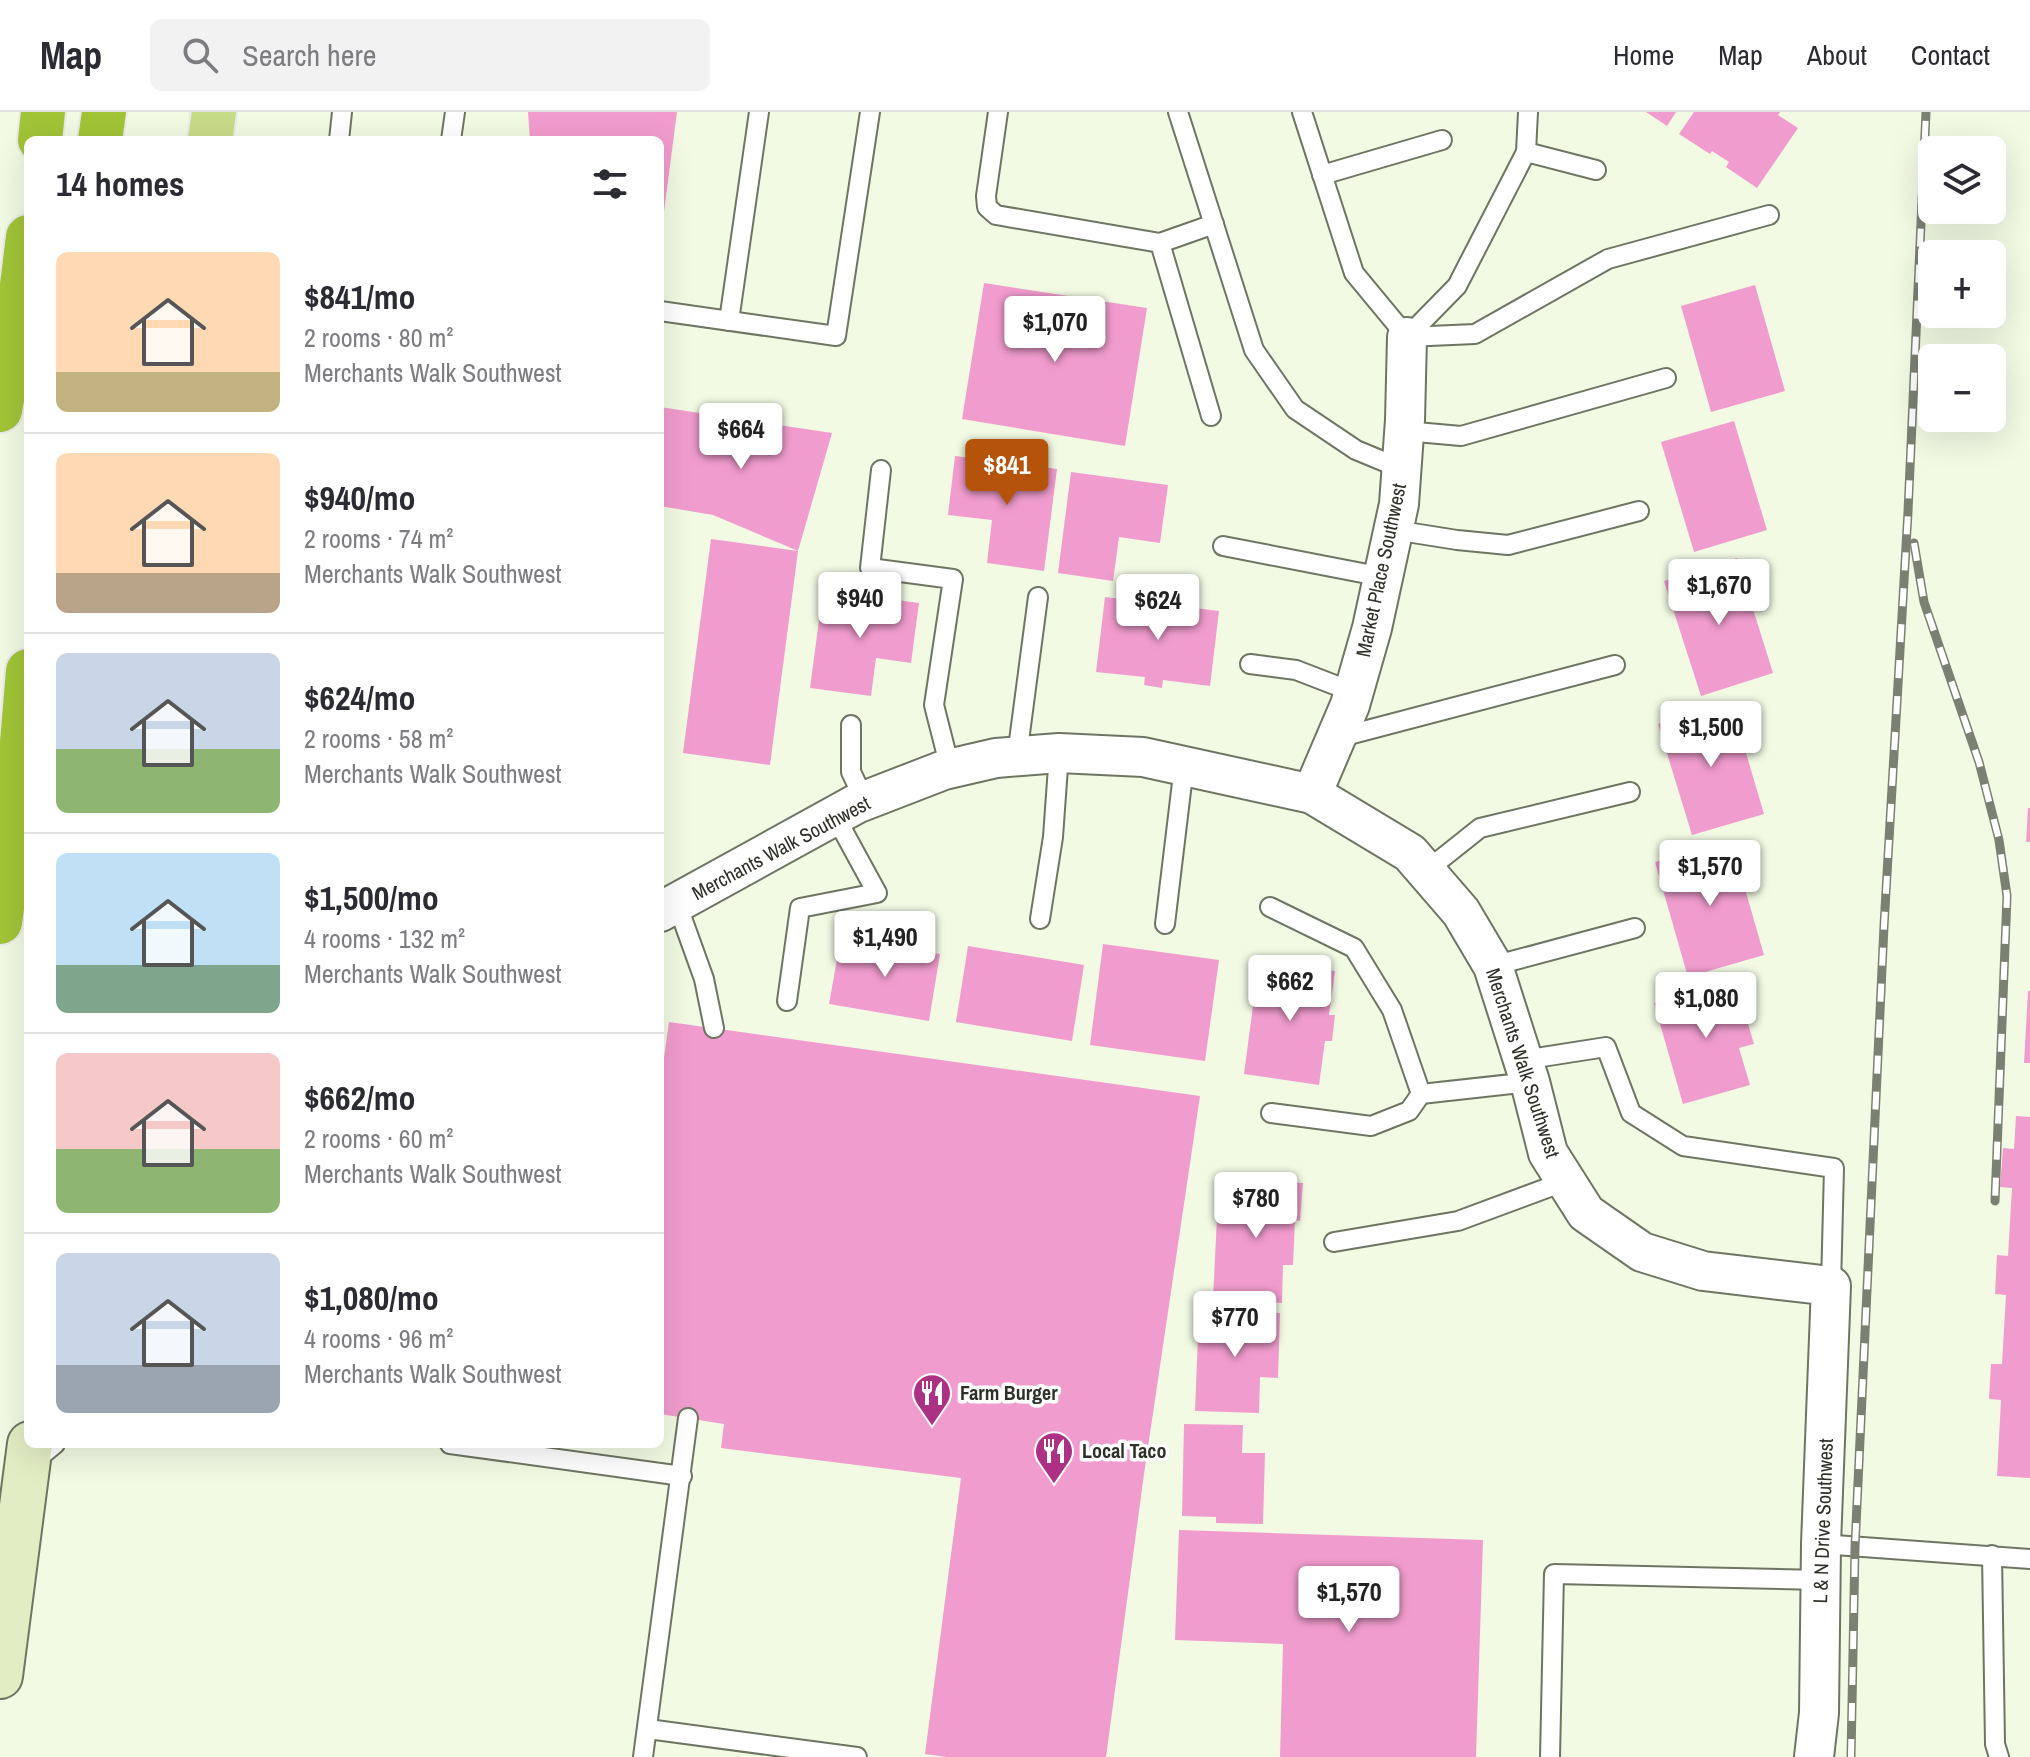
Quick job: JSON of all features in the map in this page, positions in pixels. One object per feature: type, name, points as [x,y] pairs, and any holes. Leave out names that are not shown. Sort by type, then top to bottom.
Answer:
[{"type":"highway","points":[[40,136],[43,112]]},
{"type":"highway","points":[[101,136],[104,112]]},
{"type":"highway","points":[[0,410],[24,269]]},
{"type":"highway","points":[[0,922],[22,787],[24,748]]},
{"type":"main road","points":[[211,136],[214,112]]},
{"type":"main road","points":[[1,1665],[37,1452]]},
{"type":"street","name":"Market Place Southwest","points":[[1312,794],[1353,692],[1372,628],[1394,530],[1405,431],[1407,337]]},
{"type":"street","name":"Merchants Walk Southwest","points":[[669,908],[850,808],[950,768],[996,758],[1059,753],[1143,757],[1312,794],[1410,853],[1461,912],[1493,966],[1527,1071],[1548,1153],[1586,1213],[1642,1252],[1703,1271],[1831,1286]]},
{"type":"street","name":"L & N Drive Southwest","points":[[1814,1757],[1819,1713],[1820,1562],[1831,1286]]},
{"type":"lane","points":[[339,136],[342,112]]},
{"type":"lane","points":[[452,136],[455,112]]},
{"type":"lane","points":[[729,321],[759,112]]},
{"type":"lane","points":[[664,312],[836,336],[870,112]]},
{"type":"lane","points":[[998,112],[986,196],[987,207],[996,215],[1160,243],[1214,224]]},
{"type":"lane","points":[[1178,112],[1254,350],[1295,409],[1356,450],[1402,469]]},
{"type":"lane","points":[[1302,112],[1354,273],[1407,337]]},
{"type":"lane","points":[[1407,337],[1457,286],[1526,152],[1528,112]]},
{"type":"lane","points":[[1322,175],[1442,140]]},
{"type":"lane","points":[[1526,152],[1596,170]]},
{"type":"lane","points":[[1407,337],[1475,334],[1608,259],[1769,215]]},
{"type":"lane","points":[[1160,243],[1211,416]]},
{"type":"lane","points":[[1405,431],[1461,436],[1666,378]]},
{"type":"lane","points":[[881,470],[870,568],[953,579],[934,705],[950,768]]},
{"type":"lane","points":[[1394,530],[1508,545],[1639,511]]},
{"type":"lane","points":[[1223,546],[1383,577]]},
{"type":"lane","points":[[1017,756],[1038,597]]},
{"type":"lane","points":[[1250,664],[1296,670],[1353,692]]},
{"type":"lane","points":[[1337,738],[1615,665]]},
{"type":"lane","points":[[787,1001],[800,908],[877,893],[850,808],[851,725]]},
{"type":"lane","points":[[1040,919],[1053,837],[1059,753]]},
{"type":"lane","points":[[1165,924],[1184,766]]},
{"type":"lane","points":[[1426,871],[1480,828],[1630,792]]},
{"type":"lane","points":[[1270,907],[1354,948],[1392,1010],[1421,1094]]},
{"type":"lane","points":[[669,908],[704,979],[714,1028]]},
{"type":"lane","points":[[1493,966],[1635,928]]},
{"type":"lane","points":[[1271,1113],[1371,1126],[1409,1111],[1421,1094],[1527,1071],[1606,1047],[1631,1113],[1683,1146],[1834,1168],[1831,1286]]},
{"type":"lane","points":[[1334,1242],[1458,1221],[1566,1181]]},
{"type":"lane","points":[[643,1757],[688,1418]]},
{"type":"lane","points":[[479,1448],[682,1476]]},
{"type":"lane","points":[[1992,1555],[1995,1744],[1999,1757]]},
{"type":"lane","points":[[1550,1757],[1554,1574],[1992,1555],[2030,1559]]},
{"type":"lane","points":[[648,1729],[857,1757]]},
{"type":"building","points":[[528,112],[677,112],[664,212],[664,136],[530,136]]},
{"type":"building","points":[[1646,112],[1676,112],[1667,126]]},
{"type":"building","points":[[1694,112],[1780,112],[1778,115],[1798,128],[1757,188],[1726,167],[1729,162],[1679,134]]},
{"type":"building","points":[[984,283],[1147,308],[1125,446],[962,419]]},
{"type":"building","points":[[1755,285],[1785,391],[1711,412],[1681,306]]},
{"type":"building","points":[[664,408],[832,433],[798,551],[713,515],[664,507]]},
{"type":"building","points":[[1734,421],[1767,530],[1694,552],[1661,442]]},
{"type":"building","points":[[955,456],[1057,469],[1044,571],[987,563],[992,520],[948,515]]},
{"type":"building","points":[[1071,472],[1168,485],[1160,543],[1119,537],[1113,581],[1058,573]]},
{"type":"building","points":[[711,539],[798,551],[770,765],[683,753]]},
{"type":"building","points":[[1737,558],[1773,673],[1701,696],[1664,581]]},
{"type":"building","points":[[823,590],[919,603],[911,663],[876,658],[871,696],[810,688]]},
{"type":"building","points":[[1105,597],[1219,611],[1210,686],[1163,680],[1162,688],[1144,685],[1145,677],[1096,672]]},
{"type":"building","points":[[1731,702],[1764,814],[1692,835],[1658,724]]},
{"type":"building","points":[[2028,808],[2030,842],[2026,842]]},
{"type":"building","points":[[1731,840],[1764,955],[1688,977],[1655,862]]},
{"type":"building","points":[[841,937],[876,943],[876,939],[897,942],[896,946],[940,954],[929,1021],[829,1004]]},
{"type":"building","points":[[1103,944],[1219,960],[1205,1061],[1090,1045]]},
{"type":"building","points":[[968,946],[1084,965],[1072,1041],[956,1022]]},
{"type":"building","points":[[1259,961],[1335,971],[1329,1015],[1335,1015],[1332,1041],[1325,1041],[1319,1085],[1244,1074]]},
{"type":"building","points":[[1735,980],[1754,1044],[1739,1048],[1750,1085],[1683,1104],[1654,1003]]},
{"type":"building","points":[[2028,991],[2030,1063],[2024,1063]]},
{"type":"building","points":[[669,1022],[1200,1096],[1106,1757],[947,1757],[925,1754],[961,1478],[721,1448],[724,1424],[664,1415],[664,1058]]},
{"type":"building","points":[[2016,1116],[2030,1117],[2030,1478],[1997,1476],[2001,1400],[1989,1399],[1991,1364],[2002,1364],[2006,1295],[1995,1294],[1997,1255],[2008,1256],[2012,1188],[2000,1187],[2003,1148],[2014,1149]]},
{"type":"building","points":[[1228,1179],[1303,1183],[1300,1221],[1295,1220],[1293,1265],[1283,1265],[1282,1303],[1213,1299],[1217,1217],[1226,1217]]},
{"type":"building","points":[[1199,1310],[1280,1313],[1278,1378],[1260,1377],[1259,1413],[1195,1411]]},
{"type":"building","points":[[1184,1424],[1243,1425],[1242,1453],[1265,1453],[1263,1524],[1216,1523],[1216,1517],[1182,1516]]},
{"type":"building","points":[[1179,1530],[1483,1540],[1476,1757],[1280,1757],[1283,1644],[1175,1640]]},
{"type":"railway","points":[[1851,1757],[1855,1547],[1926,112]]},
{"type":"railway","points":[[1914,543],[1924,602],[1979,762],[1999,840],[2007,896],[1995,1201]]},
{"type":"place","name":"Farm Burger","points":[[932,1427]]},
{"type":"place","name":"Local Taco","points":[[1054,1485]]}]
